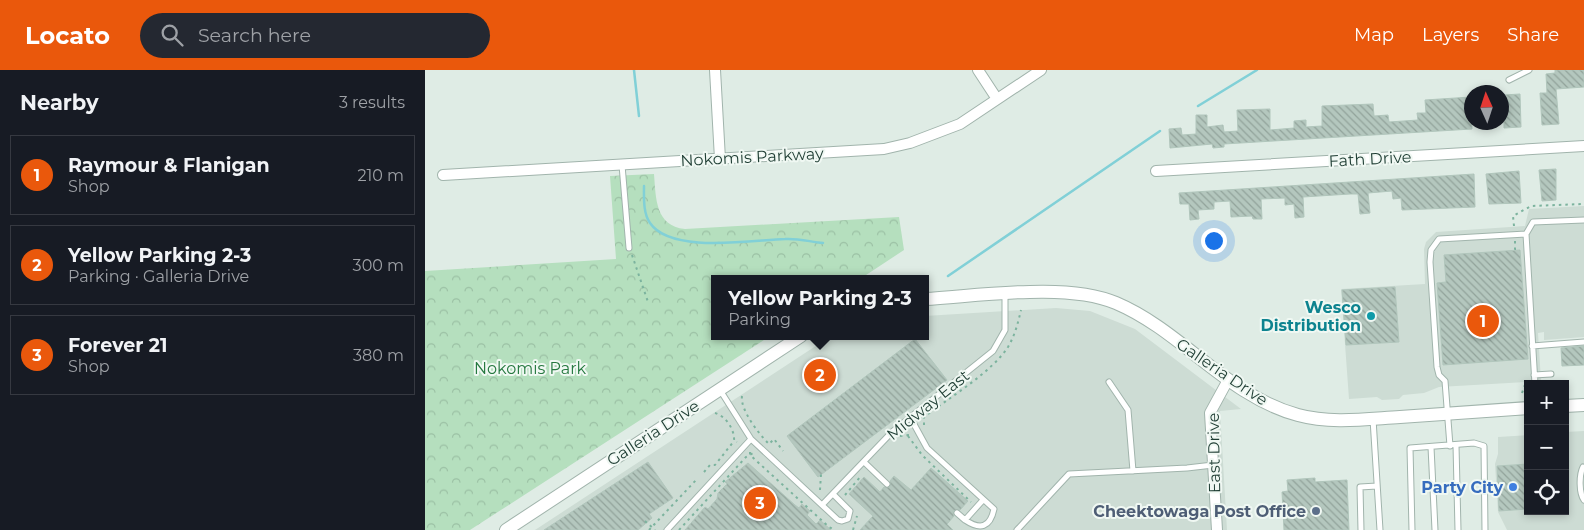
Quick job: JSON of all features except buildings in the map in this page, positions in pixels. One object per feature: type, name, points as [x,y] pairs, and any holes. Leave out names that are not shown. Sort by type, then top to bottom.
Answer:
[{"type":"street","points":[[715,70],[720,159]]},
{"type":"street","points":[[978,70],[997,99]]},
{"type":"street","name":"Nokomis Parkway","points":[[443,175],[884,149],[910,143],[952,127],[1041,70]]},
{"type":"street","name":"Fath Drive","points":[[1156,171],[1584,146]]},
{"type":"street","name":"Galleria Drive","points":[[929,299],[1062,292],[1078,293],[1114,302],[1147,320],[1228,380],[1268,404],[1301,416],[1330,420],[1373,419],[1524,408]]},
{"type":"street","name":"Galleria Drive","points":[[506,530],[795,340]]},
{"type":"street","name":"East Drive","points":[[1217,530],[1210,413],[1228,380]]},
{"type":"street","points":[[1569,406],[1584,404]]},
{"type":"lane","points":[[1509,80],[1529,70]]},
{"type":"lane","points":[[622,165],[629,248]]},
{"type":"lane","points":[[1535,380],[1525,234],[1533,222],[1584,220]]},
{"type":"lane","points":[[1458,530],[1453,445],[1447,414],[1445,381],[1439,375],[1437,367],[1430,262],[1431,250],[1439,239],[1525,234]]},
{"type":"lane","name":"Midway East","points":[[823,505],[909,417],[993,351],[1005,330],[1005,294]]},
{"type":"lane","points":[[1533,346],[1584,342]]},
{"type":"lane","points":[[1534,375],[1551,374]]},
{"type":"lane","points":[[1109,382],[1128,410],[1133,471]]},
{"type":"lane","points":[[720,389],[751,439],[838,520],[848,519],[849,511],[833,494]]},
{"type":"lane","points":[[909,417],[927,448],[993,509],[989,522],[981,529],[975,529],[957,513]]},
{"type":"lane","points":[[1373,419],[1380,530]]},
{"type":"lane","points":[[667,530],[751,439]]},
{"type":"lane","points":[[1411,530],[1410,448],[1474,443],[1484,446],[1485,530]]},
{"type":"lane","points":[[1431,447],[1435,530]]},
{"type":"lane","points":[[863,462],[887,484]]},
{"type":"lane","points":[[1017,530],[1069,474],[1213,465]]},
{"type":"lane","points":[[1583,467],[1581,473],[1582,497],[1584,500]]},
{"type":"lane","points":[[1361,530],[1360,487],[1377,486]]},
{"type":"lane","points":[[965,520],[983,500]]},
{"type":"path","points":[[1514,226],[1513,216],[1531,206],[1584,204]]},
{"type":"path","points":[[629,248],[648,302]]},
{"type":"path","points":[[742,396],[742,405],[761,435],[769,444],[775,439],[783,451]]},
{"type":"path","points":[[704,472],[710,465],[715,465],[736,442],[733,432],[724,418],[715,414]]},
{"type":"path","points":[[897,438],[903,435],[909,436],[922,455],[972,501],[967,506]]},
{"type":"path","points":[[679,530],[750,453],[755,452]]},
{"type":"path","points":[[750,453],[816,515],[835,530]]},
{"type":"path","points":[[820,490],[821,474]]},
{"type":"path","points":[[847,498],[845,493],[861,476]]},
{"type":"path","points":[[649,530],[697,479]]},
{"type":"path","points":[[813,512],[815,506]]},
{"type":"path","points":[[853,530],[857,513]]},
{"type":"path","points":[[812,520],[816,515]]},
{"type":"path","points":[[645,522],[655,530]]},
{"type":"shaded area","points":[[1584,206],[1584,337],[1544,340],[1544,332],[1538,333],[1541,380],[1439,387],[1424,393],[1403,395],[1399,399],[1382,400],[1377,397],[1349,399],[1341,289],[1425,284],[1424,249],[1426,242],[1436,232],[1525,226],[1529,209]]},
{"type":"shaded area","points":[[1056,308],[1090,311],[1135,329],[1241,409],[1220,411],[1227,530],[535,530],[825,340],[929,340],[929,316]]},
{"type":"shaded area","points":[[1584,431],[1584,530],[1507,530],[1498,512],[1495,464],[1498,454],[1498,437],[1524,435],[1524,515],[1569,515],[1569,432]]},
{"type":"green space","name":"Nokomis Park","points":[[654,174],[655,192],[659,209],[668,223],[675,227],[685,229],[899,217],[904,250],[866,275],[711,275],[711,340],[764,340],[470,530],[425,530],[425,271],[616,259],[610,176]]},
{"type":"waterway","points":[[634,70],[639,116]]},
{"type":"waterway","points":[[1198,106],[1257,70]]},
{"type":"waterway","points":[[948,276],[1160,131]]},
{"type":"waterway","points":[[644,186],[645,210],[650,223],[660,233],[675,239],[713,243],[790,239],[823,243]]},
{"type":"place","name":"Wesco Distribution","points":[[1371,316]]},
{"type":"place","name":"Raymour & Flanigan","points":[[1483,321]]},
{"type":"place","name":"Yellow Parking 2-3","points":[[820,375]]},
{"type":"place","name":"Party City","points":[[1513,487]]},
{"type":"place","name":"Forever 21","points":[[760,503]]},
{"type":"place","name":"Cheektowaga Post Office","points":[[1316,511]]}]
